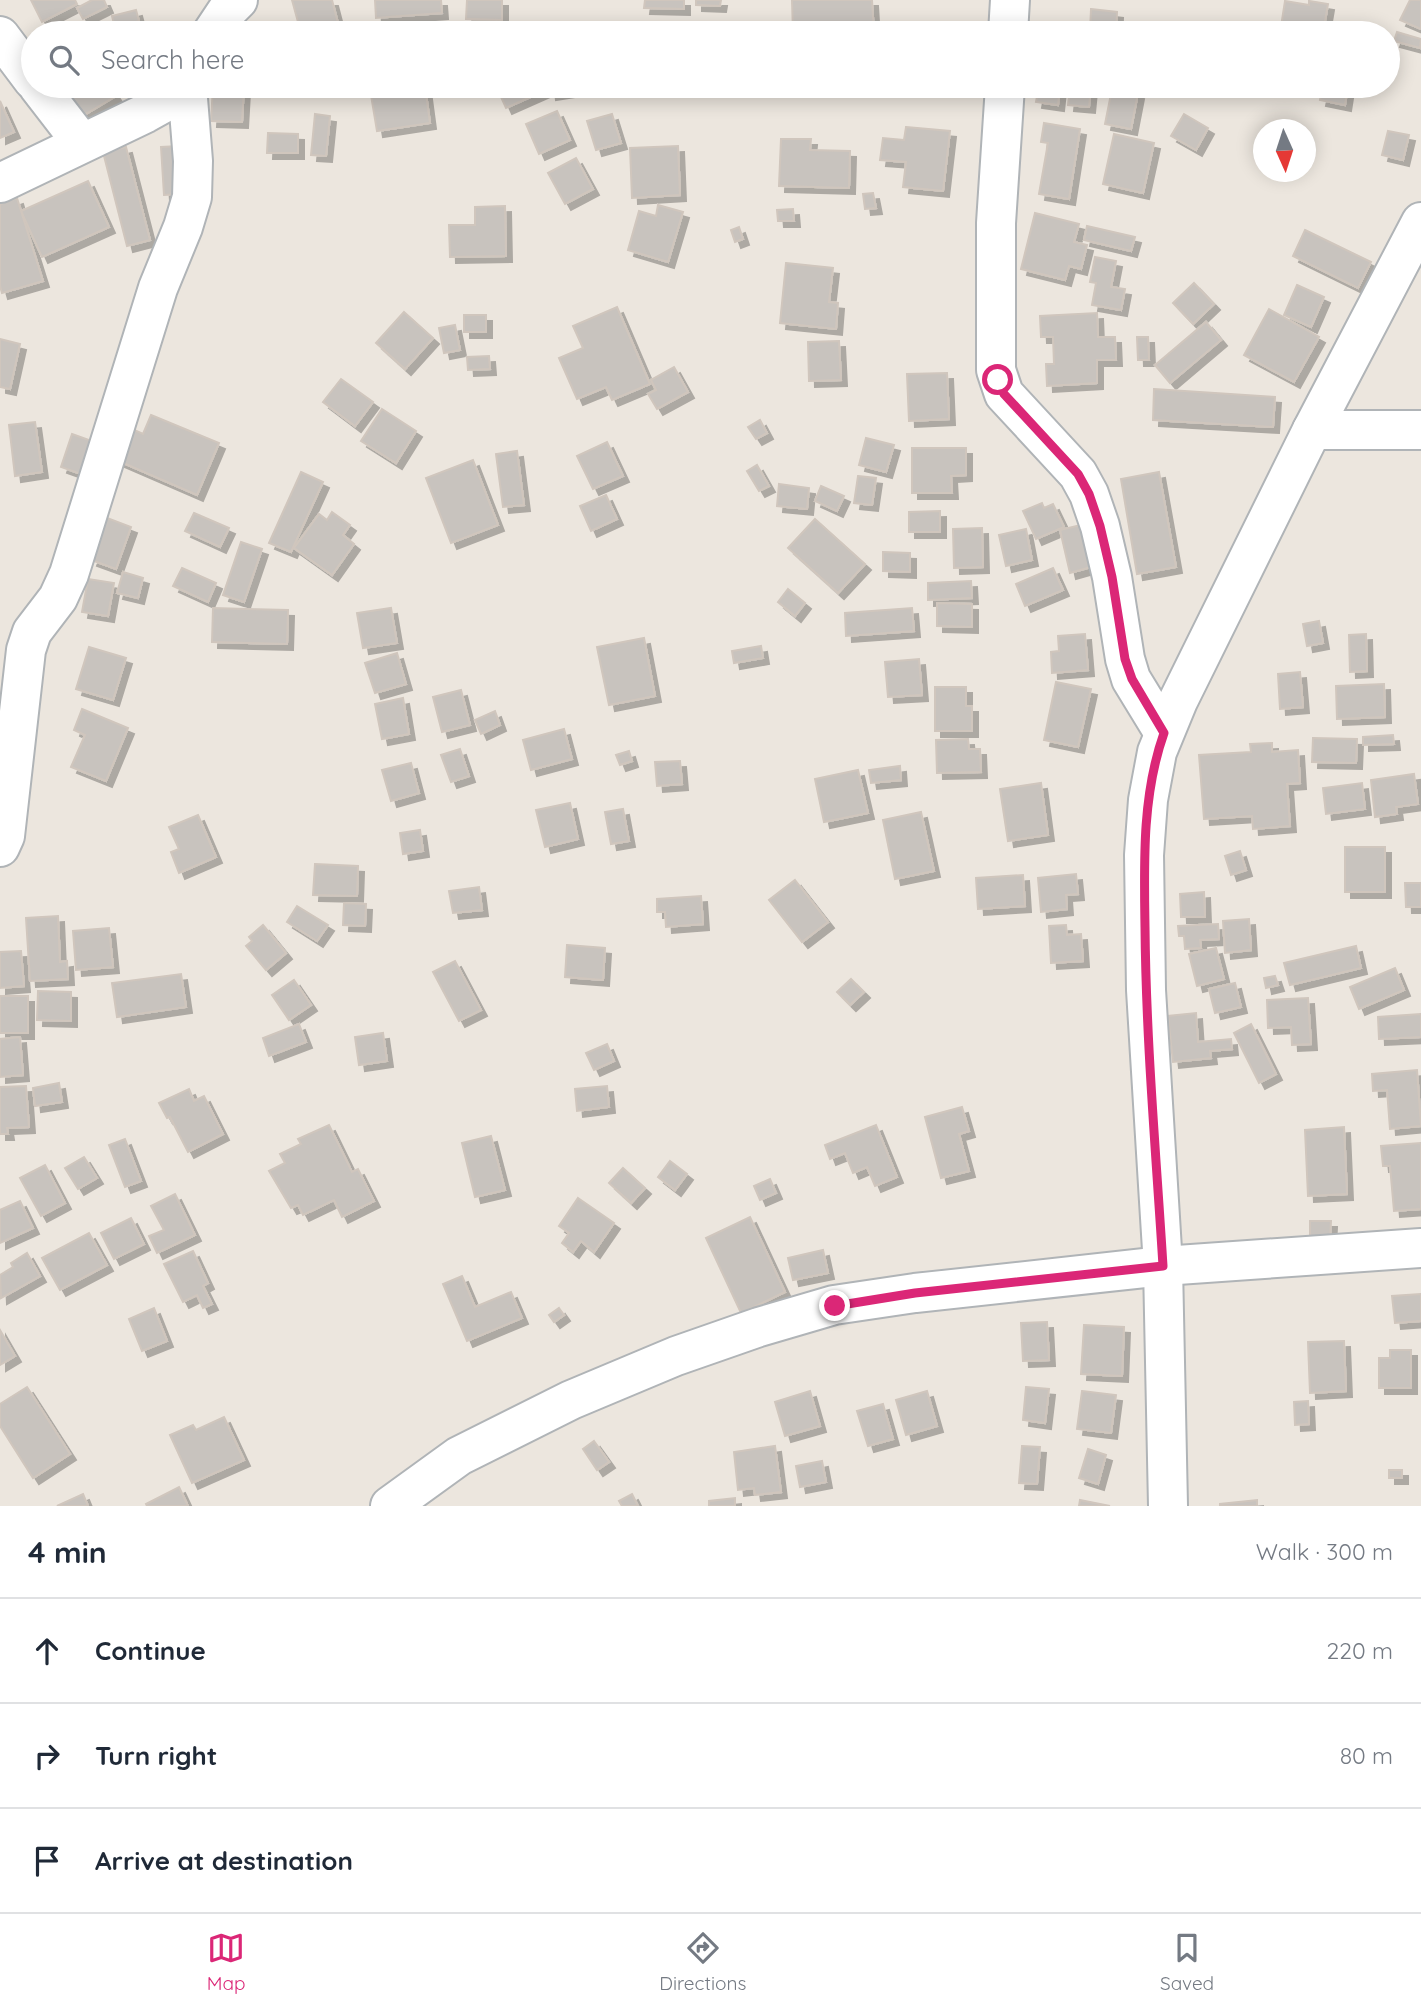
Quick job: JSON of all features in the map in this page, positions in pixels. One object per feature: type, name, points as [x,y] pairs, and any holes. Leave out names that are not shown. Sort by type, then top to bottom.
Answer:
[{"type":"street","points":[[220,21],[238,0]]},
{"type":"street","points":[[1009,21],[1010,0]]},
{"type":"street","points":[[0,36],[21,64]]},
{"type":"street","points":[[47,98],[82,143]]},
{"type":"street","points":[[0,183],[146,113],[170,98]]},
{"type":"street","points":[[0,847],[5,836],[26,650],[32,632],[58,598],[69,574],[158,288],[192,197],[193,161],[186,98]]},
{"type":"street","points":[[1003,98],[996,223],[998,380],[1004,394],[1078,474],[1089,494],[1112,577],[1125,659],[1132,679],[1164,733]]},
{"type":"street","points":[[1168,1506],[1163,1266],[1146,990],[1144,855],[1148,800],[1157,752],[1312,430],[1421,222]]},
{"type":"street","points":[[1312,430],[1421,430]]},
{"type":"street","points":[[401,1504],[459,1456],[571,1400],[676,1356],[760,1327],[835,1306],[888,1297],[1163,1266],[1421,1248]]},
{"type":"building","points":[[31,0],[75,0],[77,4],[42,21]]},
{"type":"building","points":[[92,0],[104,0],[107,7],[83,19],[77,8]]},
{"type":"building","points":[[292,0],[332,0],[337,21],[298,21]]},
{"type":"building","points":[[375,0],[441,0],[442,13],[376,18]]},
{"type":"building","points":[[467,0],[502,0],[502,20],[466,19]]},
{"type":"building","points":[[645,0],[684,0],[684,9],[644,8]]},
{"type":"building","points":[[696,0],[721,0],[720,6],[696,5]]},
{"type":"building","points":[[792,0],[872,0],[873,21],[793,21]]},
{"type":"building","points":[[1410,0],[1421,0],[1421,29],[1400,20]]},
{"type":"building","points":[[1285,1],[1309,5],[1309,1],[1328,4],[1325,21],[1282,21]]},
{"type":"building","points":[[1091,9],[1117,12],[1117,21],[1090,21]]},
{"type":"building","points":[[136,10],[139,21],[113,21],[112,16]]},
{"type":"building","points":[[1400,33],[1421,39],[1420,48],[1400,43]]},
{"type":"building","points":[[63,98],[113,98],[74,121]]},
{"type":"building","points":[[212,98],[243,98],[242,122],[211,121]]},
{"type":"building","points":[[372,98],[427,98],[430,123],[377,131]]},
{"type":"building","points":[[501,98],[528,98],[506,108]]},
{"type":"building","points":[[1037,98],[1059,98],[1058,105],[1036,102]]},
{"type":"building","points":[[1069,98],[1090,98],[1089,107],[1068,105]]},
{"type":"building","points":[[1110,98],[1137,98],[1131,129],[1105,124]]},
{"type":"building","points":[[1320,98],[1346,98],[1345,105]]},
{"type":"building","points":[[0,101],[14,132],[0,138]]},
{"type":"building","points":[[557,111],[570,140],[539,154],[526,124]]},
{"type":"building","points":[[315,114],[330,116],[326,156],[311,155]]},
{"type":"building","points":[[612,114],[621,143],[596,150],[587,121]]},
{"type":"building","points":[[1184,114],[1208,128],[1196,150],[1171,136]]},
{"type":"building","points":[[1044,123],[1080,129],[1069,199],[1039,194],[1048,143],[1041,142]]},
{"type":"building","points":[[906,127],[950,131],[943,191],[903,187],[906,162],[880,160],[883,138],[904,140]]},
{"type":"building","points":[[1388,131],[1409,135],[1403,160],[1382,155]]},
{"type":"building","points":[[268,133],[298,134],[298,153],[267,153]]},
{"type":"building","points":[[1114,134],[1154,143],[1143,193],[1103,184]]},
{"type":"building","points":[[781,139],[811,139],[810,150],[850,151],[849,188],[779,186]]},
{"type":"building","points":[[179,146],[182,194],[164,195],[161,147]]},
{"type":"building","points":[[678,146],[680,195],[632,198],[630,148]]},
{"type":"building","points":[[126,147],[150,240],[127,246],[103,152]]},
{"type":"building","points":[[576,158],[593,189],[565,204],[548,173]]},
{"type":"building","points":[[88,181],[109,227],[42,257],[21,211]]},
{"type":"building","points":[[873,193],[876,208],[865,209],[863,194]]},
{"type":"building","points":[[17,198],[43,281],[2,293],[0,204]]},
{"type":"building","points":[[658,205],[683,212],[668,262],[628,250],[639,211],[656,216]]},
{"type":"building","points":[[505,206],[506,256],[450,257],[449,225],[475,225],[475,207]]},
{"type":"building","points":[[793,209],[794,221],[778,221],[777,210]]},
{"type":"building","points":[[1035,213],[1079,224],[1074,242],[1087,245],[1081,269],[1069,266],[1065,280],[1021,269]]},
{"type":"building","points":[[1087,226],[1135,237],[1131,251],[1084,240]]},
{"type":"building","points":[[739,227],[743,239],[735,242],[731,230]]},
{"type":"building","points":[[1305,230],[1371,262],[1358,288],[1293,256]]},
{"type":"building","points":[[1095,257],[1116,261],[1111,287],[1125,289],[1121,310],[1092,305],[1096,283],[1090,282]]},
{"type":"building","points":[[786,263],[833,268],[829,302],[838,303],[836,329],[780,323]]},
{"type":"building","points":[[1194,283],[1214,304],[1193,324],[1173,303]]},
{"type":"building","points":[[1297,285],[1324,297],[1311,327],[1284,315]]},
{"type":"building","points":[[617,307],[650,384],[612,400],[606,387],[577,399],[559,358],[583,348],[573,326]]},
{"type":"building","points":[[1269,309],[1319,337],[1294,382],[1244,355]]},
{"type":"building","points":[[404,312],[433,338],[405,369],[376,343]]},
{"type":"building","points":[[1097,313],[1098,337],[1115,337],[1116,360],[1097,360],[1097,383],[1047,386],[1046,364],[1054,364],[1053,337],[1041,337],[1040,316]]},
{"type":"building","points":[[464,315],[486,315],[486,332],[464,332]]},
{"type":"building","points":[[1206,322],[1221,340],[1170,383],[1155,365]]},
{"type":"building","points":[[455,325],[460,350],[444,353],[439,328]]},
{"type":"building","points":[[1137,337],[1148,337],[1149,360],[1138,360]]},
{"type":"building","points":[[0,339],[20,344],[10,389],[0,387]]},
{"type":"building","points":[[839,341],[841,380],[809,381],[808,342]]},
{"type":"building","points":[[489,356],[490,369],[468,370],[467,357]]},
{"type":"building","points":[[674,367],[688,392],[657,409],[648,394],[656,390],[651,380]]},
{"type":"building","points":[[947,373],[949,419],[909,421],[907,374]]},
{"type":"building","points":[[341,379],[373,402],[355,426],[323,402]]},
{"type":"building","points":[[1154,389],[1275,397],[1273,427],[1153,420]]},
{"type":"building","points":[[382,409],[416,431],[396,463],[361,441]]},
{"type":"building","points":[[151,415],[219,443],[197,495],[114,459],[128,427],[143,434]]},
{"type":"building","points":[[760,420],[767,433],[756,439],[748,427]]},
{"type":"building","points":[[35,422],[42,472],[15,476],[9,425]]},
{"type":"building","points":[[72,434],[92,441],[81,474],[61,467]]},
{"type":"building","points":[[866,438],[894,445],[886,472],[859,465]]},
{"type":"building","points":[[607,442],[623,476],[593,489],[577,456]]},
{"type":"building","points":[[912,448],[966,448],[966,475],[951,476],[952,493],[912,493]]},
{"type":"building","points":[[517,451],[524,505],[503,507],[496,454]]},
{"type":"building","points":[[473,460],[498,525],[451,543],[426,478]]},
{"type":"building","points":[[757,465],[769,486],[759,491],[747,471]]},
{"type":"building","points":[[301,472],[323,482],[291,552],[269,543]]},
{"type":"building","points":[[1159,472],[1176,567],[1137,574],[1121,479]]},
{"type":"building","points":[[858,476],[876,478],[872,505],[854,503]]},
{"type":"building","points":[[779,484],[809,488],[807,509],[777,506]]},
{"type":"building","points":[[821,486],[844,496],[837,511],[815,501]]},
{"type":"building","points":[[606,495],[617,519],[591,531],[580,506]]},
{"type":"building","points":[[1042,503],[1044,508],[1053,504],[1064,527],[1036,539],[1023,511]]},
{"type":"building","points":[[940,511],[940,532],[909,532],[909,512]]},
{"type":"building","points":[[332,512],[350,525],[343,535],[354,544],[332,575],[294,548],[319,514],[327,520]]},
{"type":"building","points":[[194,513],[229,528],[220,547],[185,531]]},
{"type":"building","points":[[107,518],[131,527],[116,569],[91,560]]},
{"type":"building","points":[[815,519],[865,564],[838,593],[788,548]]},
{"type":"building","points":[[1081,525],[1091,567],[1070,573],[1060,530]]},
{"type":"building","points":[[982,528],[983,567],[954,568],[953,529]]},
{"type":"building","points":[[1026,529],[1032,560],[1006,566],[999,535]]},
{"type":"building","points":[[241,542],[262,549],[244,602],[223,595]]},
{"type":"building","points":[[883,552],[910,553],[910,572],[883,571]]},
{"type":"building","points":[[182,568],[216,583],[208,602],[173,586]]},
{"type":"building","points":[[1053,568],[1063,590],[1025,606],[1016,584]]},
{"type":"building","points":[[123,572],[143,578],[138,598],[117,593]]},
{"type":"building","points":[[88,579],[114,583],[108,616],[82,612]]},
{"type":"building","points":[[971,581],[972,598],[928,600],[928,583]]},
{"type":"building","points":[[788,589],[805,603],[795,616],[778,602]]},
{"type":"building","points":[[937,603],[972,604],[972,627],[937,626]]},
{"type":"building","points":[[213,608],[288,610],[287,644],[212,642]]},
{"type":"building","points":[[391,608],[397,643],[363,648],[357,613]]},
{"type":"building","points":[[912,608],[914,631],[846,636],[845,613]]},
{"type":"building","points":[[1319,621],[1323,643],[1307,646],[1303,624]]},
{"type":"building","points":[[1085,634],[1088,670],[1052,673],[1051,652],[1059,651],[1058,636]]},
{"type":"building","points":[[1366,634],[1367,671],[1350,672],[1349,635]]},
{"type":"building","points":[[644,638],[655,696],[609,705],[597,647]]},
{"type":"building","points":[[761,646],[763,658],[734,663],[732,651]]},
{"type":"building","points":[[89,647],[126,658],[113,700],[76,689]]},
{"type":"building","points":[[397,653],[406,684],[375,693],[365,663]]},
{"type":"building","points":[[919,659],[922,695],[888,697],[885,662]]},
{"type":"building","points":[[1300,672],[1303,707],[1280,709],[1278,674]]},
{"type":"building","points":[[1056,682],[1091,689],[1078,747],[1044,740]]},
{"type":"building","points":[[1384,684],[1385,717],[1337,719],[1336,686]]},
{"type":"building","points":[[935,687],[966,687],[966,706],[972,706],[972,731],[935,731]]},
{"type":"building","points":[[461,690],[470,725],[442,732],[433,697]]},
{"type":"building","points":[[403,698],[409,734],[382,739],[375,704]]},
{"type":"building","points":[[82,709],[128,728],[106,781],[71,767],[85,735],[74,730]]},
{"type":"building","points":[[495,711],[500,725],[481,734],[475,720]]},
{"type":"building","points":[[564,729],[572,759],[531,770],[523,740]]},
{"type":"building","points":[[1393,735],[1394,744],[1363,745],[1363,737]]},
{"type":"building","points":[[1313,738],[1357,739],[1356,763],[1312,762]]},
{"type":"building","points":[[968,739],[969,749],[980,749],[981,772],[937,773],[936,740]]},
{"type":"building","points":[[1272,743],[1272,752],[1298,750],[1300,783],[1287,784],[1290,826],[1253,829],[1252,816],[1204,819],[1199,755],[1251,752],[1250,744]]},
{"type":"building","points":[[460,749],[469,776],[451,782],[441,755]]},
{"type":"building","points":[[629,751],[632,761],[620,765],[616,755]]},
{"type":"building","points":[[680,761],[682,784],[657,786],[655,762]]},
{"type":"building","points":[[411,763],[419,793],[391,801],[382,770]]},
{"type":"building","points":[[900,766],[901,780],[871,783],[869,770]]},
{"type":"building","points":[[858,770],[868,813],[824,822],[815,779]]},
{"type":"building","points":[[1414,774],[1418,804],[1396,807],[1397,814],[1375,817],[1371,780]]},
{"type":"building","points":[[1041,783],[1048,835],[1008,841],[1000,789]]},
{"type":"building","points":[[1362,783],[1365,809],[1326,814],[1323,788]]},
{"type":"building","points":[[570,803],[578,839],[545,847],[536,810]]},
{"type":"building","points":[[623,809],[629,841],[611,844],[605,812]]},
{"type":"building","points":[[921,812],[934,871],[895,879],[883,820]]},
{"type":"building","points":[[198,815],[216,857],[179,873],[171,852],[179,849],[169,827]]},
{"type":"building","points":[[420,830],[423,851],[403,854],[400,833]]},
{"type":"building","points":[[1345,847],[1385,847],[1385,892],[1345,892]]},
{"type":"building","points":[[1240,851],[1246,870],[1231,875],[1225,856]]},
{"type":"building","points":[[315,864],[358,866],[357,896],[313,895]]},
{"type":"building","points":[[1076,874],[1078,894],[1066,895],[1067,909],[1041,912],[1038,878]]},
{"type":"building","points":[[1023,875],[1025,906],[978,909],[976,878]]},
{"type":"building","points":[[795,880],[828,922],[802,942],[769,900]]},
{"type":"building","points":[[1405,883],[1421,883],[1421,907],[1406,907]]},
{"type":"building","points":[[479,887],[482,910],[453,913],[449,891]]},
{"type":"building","points":[[1204,892],[1205,917],[1181,917],[1180,894]]},
{"type":"building","points":[[701,896],[703,924],[666,927],[665,912],[657,912],[657,899]]},
{"type":"building","points":[[344,903],[366,904],[365,926],[343,925]]},
{"type":"building","points":[[297,906],[328,925],[317,941],[287,922]]},
{"type":"building","points":[[58,916],[60,962],[67,961],[68,979],[30,981],[26,918]]},
{"type":"building","points":[[1249,919],[1251,950],[1225,953],[1223,921]]},
{"type":"building","points":[[1218,924],[1219,939],[1200,940],[1201,948],[1185,949],[1184,936],[1179,936],[1178,926]]},
{"type":"building","points":[[263,925],[286,953],[266,970],[246,946],[252,941],[249,937]]},
{"type":"building","points":[[1066,925],[1067,935],[1081,934],[1083,961],[1051,963],[1049,926]]},
{"type":"building","points":[[109,928],[113,967],[76,970],[73,931]]},
{"type":"building","points":[[567,945],[605,948],[603,980],[565,977]]},
{"type":"building","points":[[1356,946],[1361,968],[1290,985],[1284,963]]},
{"type":"building","points":[[1216,948],[1224,979],[1197,986],[1189,954]]},
{"type":"building","points":[[21,951],[24,986],[0,988],[0,952]]},
{"type":"building","points":[[455,961],[481,1010],[459,1021],[433,972]]},
{"type":"building","points":[[1395,968],[1404,990],[1359,1009],[1350,987]]},
{"type":"building","points":[[181,974],[186,1007],[117,1017],[112,983]]},
{"type":"building","points":[[1275,976],[1278,985],[1266,988],[1264,978]]},
{"type":"building","points":[[851,979],[864,992],[850,1005],[837,992]]},
{"type":"building","points":[[294,980],[311,1005],[289,1020],[272,995]]},
{"type":"building","points":[[1235,983],[1241,1007],[1215,1013],[1209,989]]},
{"type":"building","points":[[38,991],[71,992],[71,1021],[37,1020]]},
{"type":"building","points":[[0,996],[28,996],[28,1033],[0,1033]]},
{"type":"building","points":[[1308,998],[1311,1044],[1292,1045],[1291,1027],[1268,1028],[1267,1000]]},
{"type":"building","points":[[1196,1013],[1198,1042],[1231,1039],[1232,1049],[1210,1051],[1211,1058],[1173,1062],[1168,1016]]},
{"type":"building","points":[[1421,1014],[1421,1037],[1379,1039],[1378,1017]]},
{"type":"building","points":[[299,1024],[306,1042],[269,1056],[263,1038]]},
{"type":"building","points":[[1251,1024],[1276,1074],[1259,1083],[1234,1033]]},
{"type":"building","points":[[383,1033],[387,1061],[359,1065],[355,1037]]},
{"type":"building","points":[[20,1037],[23,1075],[0,1077],[0,1039]]},
{"type":"building","points":[[607,1044],[614,1061],[594,1070],[586,1053]]},
{"type":"building","points":[[1417,1070],[1421,1126],[1390,1129],[1387,1090],[1373,1091],[1372,1074]]},
{"type":"building","points":[[59,1083],[62,1102],[35,1106],[33,1088]]},
{"type":"building","points":[[26,1086],[29,1127],[7,1128],[8,1134],[0,1134],[0,1087]]},
{"type":"building","points":[[607,1086],[609,1107],[577,1111],[575,1089]]},
{"type":"building","points":[[189,1089],[194,1101],[204,1096],[223,1134],[188,1152],[170,1117],[167,1118],[159,1103]]},
{"type":"building","points":[[962,1107],[969,1131],[959,1134],[969,1171],[941,1178],[925,1117]]},
{"type":"building","points":[[329,1125],[352,1172],[358,1169],[374,1201],[342,1217],[334,1200],[303,1215],[298,1205],[291,1208],[269,1171],[285,1163],[280,1154],[301,1144],[298,1139]]},
{"type":"building","points":[[876,1125],[897,1177],[875,1186],[867,1167],[853,1173],[845,1153],[830,1159],[825,1145]]},
{"type":"building","points":[[1344,1127],[1347,1194],[1308,1196],[1305,1130]]},
{"type":"building","points":[[491,1136],[505,1190],[475,1197],[462,1143]]},
{"type":"building","points":[[125,1139],[141,1181],[125,1187],[109,1145]]},
{"type":"building","points":[[1421,1143],[1421,1209],[1394,1211],[1390,1166],[1383,1166],[1381,1146]]},
{"type":"building","points":[[84,1157],[97,1178],[78,1189],[65,1168]]},
{"type":"building","points":[[670,1161],[687,1174],[675,1190],[658,1177]]},
{"type":"building","points":[[45,1165],[65,1203],[41,1216],[20,1178]]},
{"type":"building","points":[[623,1168],[645,1188],[631,1203],[609,1183]]},
{"type":"building","points":[[770,1179],[776,1193],[760,1200],[754,1186]]},
{"type":"building","points":[[175,1194],[195,1235],[157,1253],[149,1236],[164,1230],[151,1206]]},
{"type":"building","points":[[578,1198],[614,1223],[594,1252],[581,1241],[573,1252],[562,1243],[569,1233],[559,1226]]},
{"type":"building","points":[[20,1201],[33,1228],[0,1243],[0,1210]]},
{"type":"building","points":[[750,1217],[785,1292],[741,1313],[706,1238]]},
{"type":"building","points":[[131,1218],[144,1244],[114,1259],[101,1233]]},
{"type":"building","points":[[1310,1221],[1331,1221],[1330,1240],[1310,1239]]},
{"type":"building","points":[[89,1233],[107,1265],[60,1290],[42,1258]]},
{"type":"building","points":[[823,1250],[828,1273],[793,1280],[788,1258]]},
{"type":"building","points":[[193,1251],[208,1283],[203,1286],[212,1304],[203,1308],[197,1295],[183,1302],[164,1264]]},
{"type":"building","points":[[27,1253],[40,1276],[1,1298],[0,1275],[13,1267],[11,1263]]},
{"type":"building","points":[[462,1276],[475,1307],[511,1292],[522,1318],[467,1341],[443,1284]]},
{"type":"building","points":[[1421,1294],[1421,1321],[1395,1323],[1392,1296]]},
{"type":"building","points":[[154,1308],[167,1341],[142,1351],[129,1319]]},
{"type":"building","points":[[559,1308],[564,1315],[554,1322],[549,1315]]},
{"type":"building","points":[[1047,1322],[1049,1360],[1023,1361],[1021,1323]]},
{"type":"building","points":[[1084,1325],[1124,1327],[1122,1376],[1081,1374]]},
{"type":"building","points":[[0,1330],[15,1356],[0,1365]]},
{"type":"building","points":[[1344,1341],[1346,1391],[1310,1393],[1308,1342]]},
{"type":"building","points":[[1390,1350],[1411,1350],[1411,1388],[1379,1388],[1379,1358],[1390,1358]]},
{"type":"building","points":[[27,1387],[70,1454],[33,1478],[0,1426],[0,1404]]},
{"type":"building","points":[[1026,1387],[1049,1389],[1045,1423],[1023,1420]]},
{"type":"building","points":[[810,1391],[820,1426],[785,1436],[775,1402]]},
{"type":"building","points":[[927,1391],[937,1426],[906,1435],[896,1400]]},
{"type":"building","points":[[1082,1391],[1116,1395],[1111,1433],[1077,1429]]},
{"type":"building","points":[[1308,1401],[1309,1424],[1295,1425],[1294,1402]]},
{"type":"building","points":[[883,1404],[893,1439],[868,1446],[857,1411]]},
{"type":"building","points":[[224,1417],[244,1460],[192,1483],[170,1435],[193,1425],[196,1430]]},
{"type":"building","points":[[594,1441],[609,1462],[597,1470],[583,1449]]},
{"type":"building","points":[[775,1446],[781,1492],[755,1495],[754,1488],[738,1490],[734,1452]]},
{"type":"building","points":[[1022,1446],[1040,1447],[1037,1484],[1019,1483]]},
{"type":"building","points":[[1088,1449],[1106,1455],[1098,1484],[1079,1478]]},
{"type":"building","points":[[822,1461],[826,1482],[800,1487],[796,1466]]},
{"type":"building","points":[[1389,1470],[1402,1470],[1402,1478],[1389,1478]]},
{"type":"building","points":[[179,1487],[188,1506],[147,1506],[146,1504]]},
{"type":"building","points":[[83,1494],[88,1506],[57,1506]]},
{"type":"building","points":[[632,1494],[638,1506],[622,1506],[619,1501]]},
{"type":"building","points":[[735,1498],[735,1506],[709,1506],[709,1501]]},
{"type":"building","points":[[1080,1500],[1110,1506],[1079,1506]]},
{"type":"building","points":[[1257,1500],[1257,1506],[1220,1506],[1220,1504]]},
{"type":"route","points":[[835,1306],[915,1293],[1163,1266],[1146,990],[1144,855],[1148,800],[1157,752],[1164,733],[1132,679],[1125,659],[1112,577],[1089,494],[1078,474],[1004,394],[998,380]]}]
